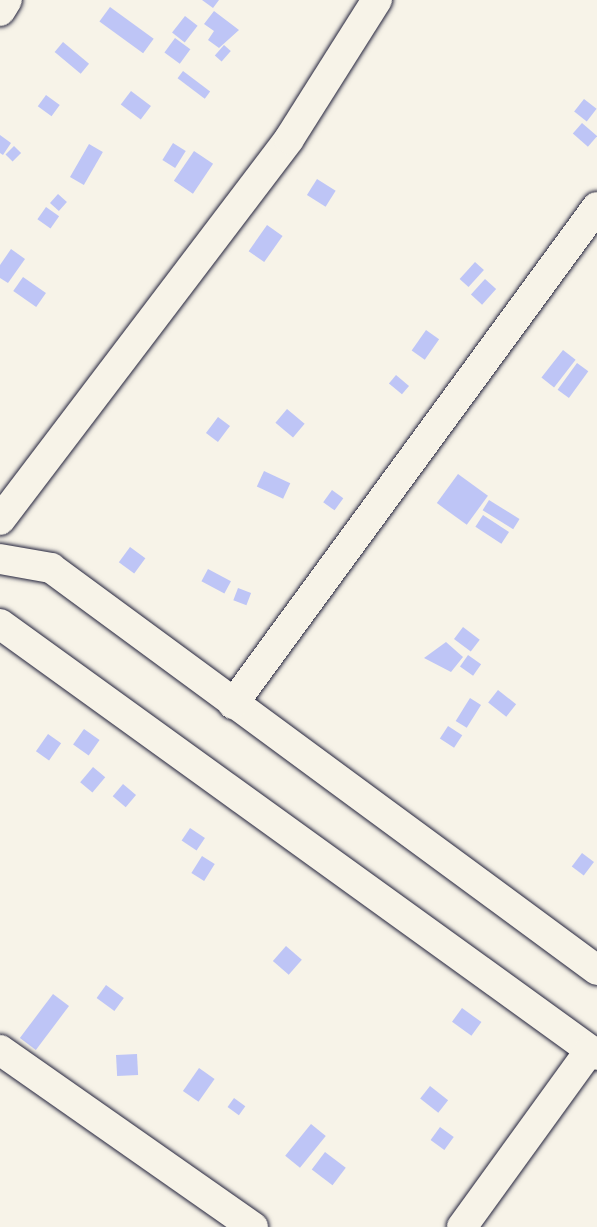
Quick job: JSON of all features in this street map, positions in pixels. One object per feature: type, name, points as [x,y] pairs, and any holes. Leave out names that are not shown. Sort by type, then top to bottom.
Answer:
[{"type":"street","points":[[0,11],[8,0]]},
{"type":"street","points":[[0,520],[289,139],[377,0]]},
{"type":"street","points":[[234,704],[597,207]]},
{"type":"street","points":[[0,559],[51,568],[597,970]]},
{"type":"street","points":[[0,624],[594,1053],[462,1227]]},
{"type":"street","points":[[0,1050],[253,1227]]},
{"type":"building","points":[[202,0],[219,0],[213,8]]},
{"type":"building","points":[[110,7],[154,39],[143,53],[99,22]]},
{"type":"building","points":[[214,11],[239,30],[219,48],[208,40],[214,31],[204,24]]},
{"type":"building","points":[[185,16],[198,26],[185,42],[172,33]]},
{"type":"building","points":[[175,38],[190,49],[180,64],[164,53]]},
{"type":"building","points":[[63,42],[89,64],[81,74],[55,52]]},
{"type":"building","points":[[224,45],[231,51],[222,61],[215,56]]},
{"type":"building","points":[[183,71],[210,91],[205,99],[178,78]]},
{"type":"building","points":[[131,91],[151,106],[141,120],[121,105]]},
{"type":"building","points":[[46,95],[60,105],[52,116],[38,106]]},
{"type":"building","points":[[584,99],[597,109],[587,121],[574,112]]},
{"type":"building","points":[[582,123],[597,136],[588,147],[573,134]]},
{"type":"building","points":[[0,135],[11,143],[3,155],[0,153]]},
{"type":"building","points":[[173,143],[186,151],[175,168],[162,160]]},
{"type":"building","points":[[89,144],[103,152],[84,185],[70,177]]},
{"type":"building","points":[[14,146],[21,153],[13,162],[6,154]]},
{"type":"building","points":[[194,151],[213,164],[193,194],[174,181]]},
{"type":"building","points":[[317,179],[336,191],[326,207],[307,195]]},
{"type":"building","points":[[58,194],[67,202],[59,211],[50,203]]},
{"type":"building","points":[[46,207],[59,216],[51,228],[37,219]]},
{"type":"building","points":[[267,225],[283,236],[264,262],[249,251]]},
{"type":"building","points":[[11,249],[25,259],[8,283],[0,278],[0,265]]},
{"type":"building","points":[[475,262],[484,270],[469,287],[460,279]]},
{"type":"building","points":[[23,277],[46,293],[36,307],[13,291]]},
{"type":"building","points":[[485,279],[496,289],[482,305],[471,295]]},
{"type":"building","points":[[426,330],[439,339],[425,360],[412,350]]},
{"type":"building","points":[[563,350],[576,360],[554,387],[541,378]]},
{"type":"building","points":[[577,363],[588,371],[569,398],[558,390]]},
{"type":"building","points":[[396,375],[409,386],[402,394],[389,383]]},
{"type":"building","points":[[287,409],[305,424],[293,438],[275,423]]},
{"type":"building","points":[[218,417],[230,426],[218,442],[206,433]]},
{"type":"building","points":[[264,471],[290,483],[283,499],[257,486]]},
{"type":"building","points":[[458,474],[488,496],[467,525],[437,503]]},
{"type":"building","points":[[332,490],[343,498],[335,510],[323,502]]},
{"type":"building","points":[[489,500],[520,519],[513,529],[483,510]]},
{"type":"building","points":[[483,515],[509,532],[501,544],[475,527]]},
{"type":"building","points":[[130,547],[145,558],[134,574],[119,562]]},
{"type":"building","points":[[208,569],[231,581],[224,594],[201,581]]},
{"type":"building","points":[[238,588],[251,593],[246,605],[233,600]]},
{"type":"building","points":[[463,627],[480,640],[471,652],[454,639]]},
{"type":"building","points":[[446,642],[463,657],[451,672],[424,658]]},
{"type":"building","points":[[468,655],[481,664],[473,676],[460,666]]},
{"type":"building","points":[[498,690],[516,704],[506,717],[488,703]]},
{"type":"building","points":[[470,698],[481,705],[467,728],[456,721]]},
{"type":"building","points":[[448,726],[462,735],[454,748],[440,739]]},
{"type":"building","points":[[84,729],[100,740],[89,755],[73,745]]},
{"type":"building","points":[[48,734],[61,743],[49,760],[36,751]]},
{"type":"building","points":[[93,767],[105,777],[92,793],[80,782]]},
{"type":"building","points":[[123,784],[136,795],[126,807],[113,796]]},
{"type":"building","points":[[190,828],[205,838],[197,851],[182,840]]},
{"type":"building","points":[[582,853],[594,862],[584,876],[572,867]]},
{"type":"building","points":[[202,856],[215,864],[204,881],[191,873]]},
{"type":"building","points":[[286,946],[302,960],[289,975],[273,961]]},
{"type":"building","points":[[106,985],[124,998],[114,1011],[97,998]]},
{"type":"building","points":[[53,994],[69,1006],[36,1050],[20,1038]]},
{"type":"building","points":[[462,1008],[481,1022],[471,1036],[452,1022]]},
{"type":"building","points":[[137,1054],[138,1075],[117,1076],[116,1055]]},
{"type":"building","points":[[199,1068],[215,1079],[199,1102],[183,1091]]},
{"type":"building","points":[[430,1086],[448,1100],[438,1113],[420,1099]]},
{"type":"building","points":[[234,1098],[245,1106],[239,1115],[228,1107]]},
{"type":"building","points":[[311,1124],[326,1136],[300,1168],[285,1156]]},
{"type":"building","points":[[440,1127],[454,1137],[444,1150],[431,1140]]},
{"type":"building","points":[[325,1152],[346,1168],[333,1185],[312,1170]]}]
